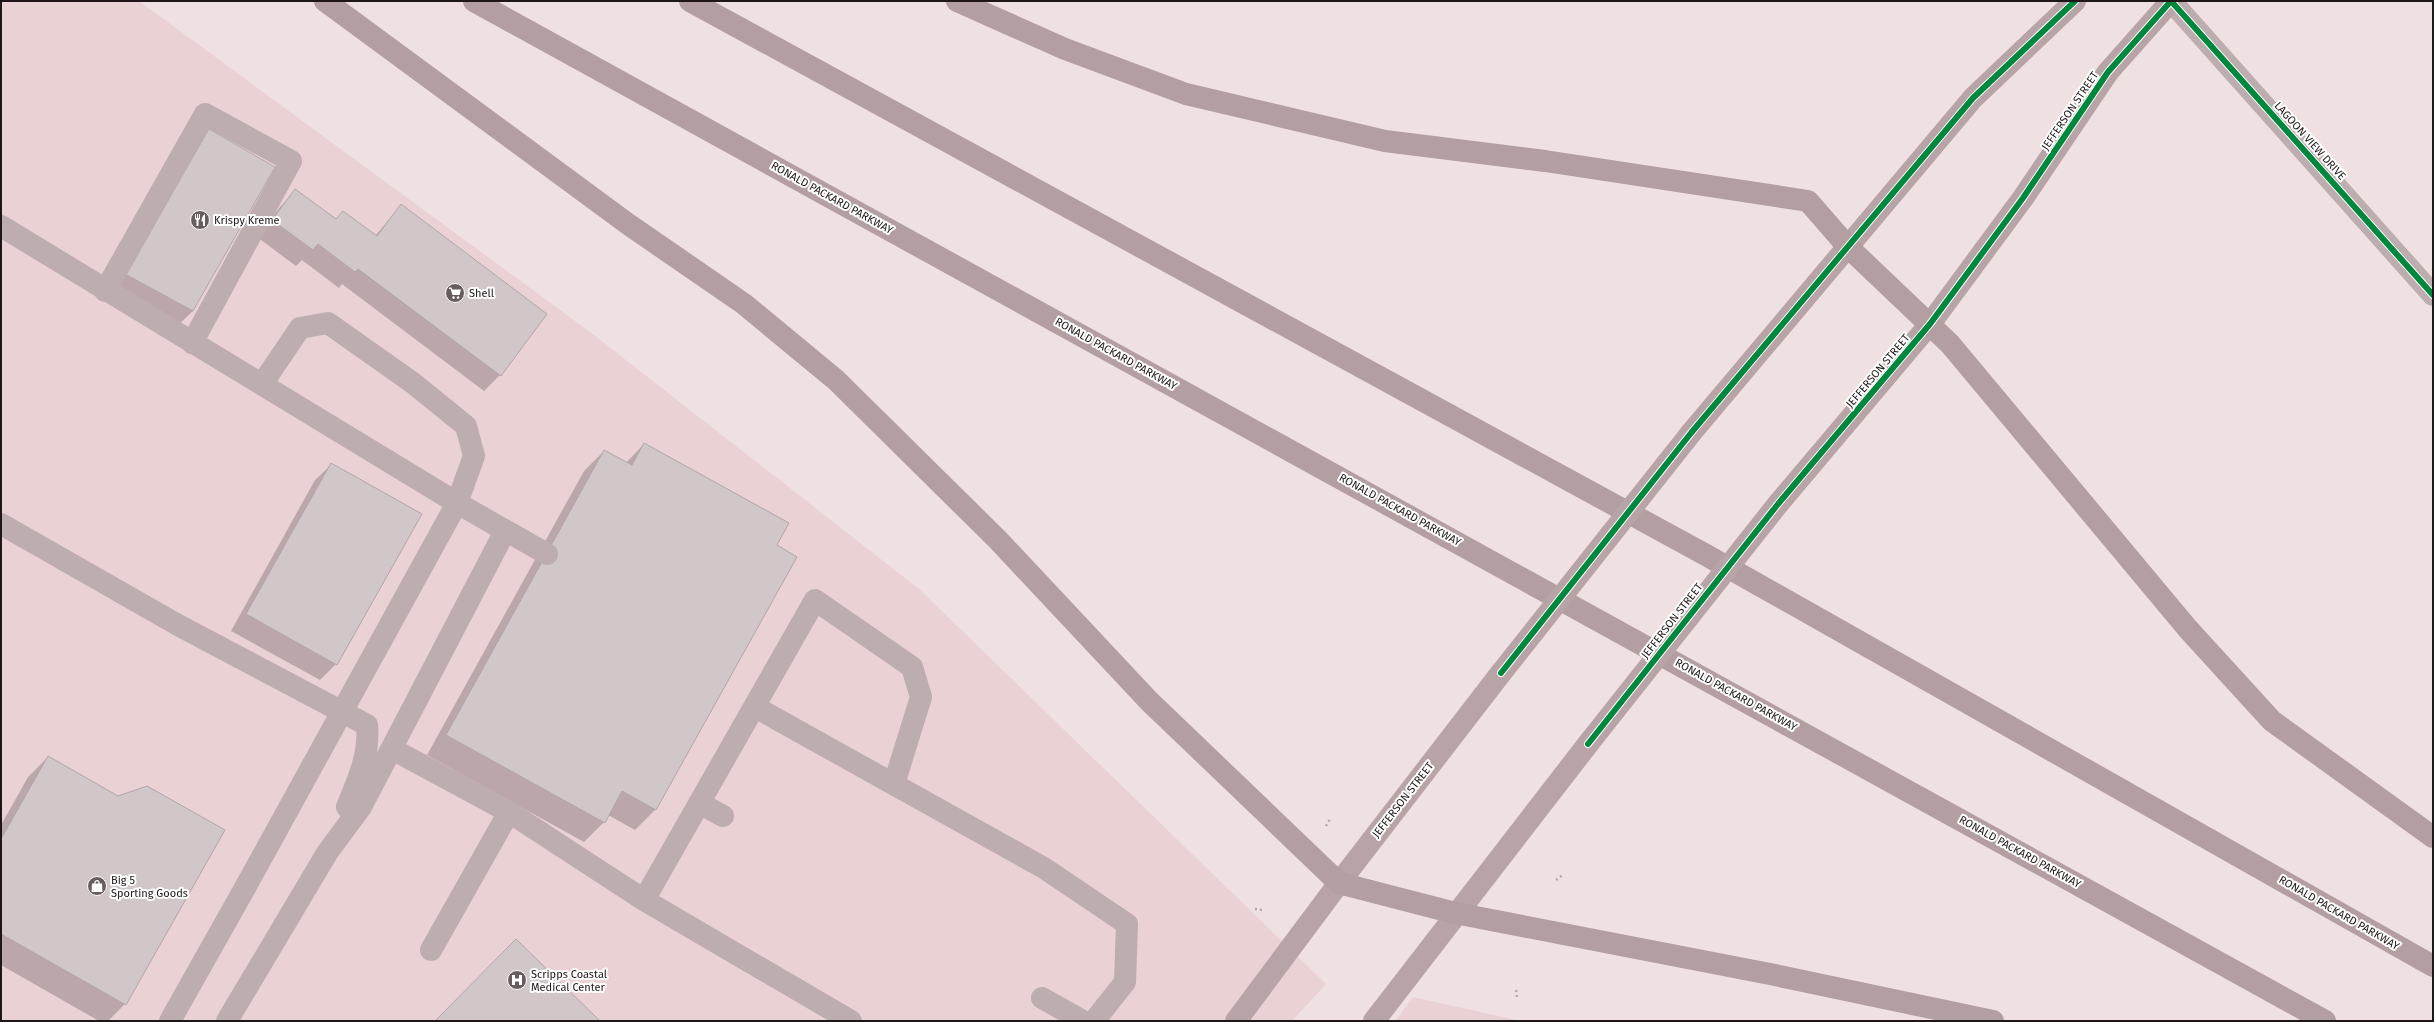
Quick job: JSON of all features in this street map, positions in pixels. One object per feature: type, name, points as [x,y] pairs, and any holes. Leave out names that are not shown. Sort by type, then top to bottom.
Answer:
[{"type":"highway","points":[[325,1],[628,224],[744,304],[836,380],[998,540],[1149,701],[1339,883],[1455,913],[1778,976],[1994,1021]]},
{"type":"highway","name":"RONALD PACKARD PARKWAY","points":[[474,1],[2325,1021]]},
{"type":"highway","name":"RONALD PACKARD PARKWAY","points":[[690,1],[1706,555],[2433,966]]},
{"type":"highway","points":[[957,1],[1065,48],[1186,94],[1355,134],[1385,141],[1545,161],[1808,201],[1848,247],[1930,324],[1976,374],[2188,630],[2272,721],[2433,837]]},
{"type":"main road","name":"JEFFERSON STREET","points":[[1236,1021],[1339,883],[1501,673],[1691,433],[1973,98],[2076,1]]},
{"type":"main road","name":"JEFFERSON STREET","points":[[1374,1021],[1455,913],[1778,504],[1930,324],[2023,198],[2108,72],[2171,1]]},
{"type":"street","name":"LAGOON VIEW DRIVE","points":[[2171,1],[2433,295]]},
{"type":"street","points":[[105,291],[205,114],[291,161],[192,342]]},
{"type":"street","points":[[1,226],[105,291],[262,384],[457,503],[547,554]]},
{"type":"street","points":[[170,1021],[457,503],[474,456],[466,426],[413,383],[328,323],[300,328],[262,384]]},
{"type":"street","points":[[1,524],[178,625],[367,725],[369,743],[360,777],[327,853]]},
{"type":"street","points":[[227,1021],[327,853],[362,807],[505,530]]},
{"type":"street","points":[[644,900],[815,600],[912,667],[921,697],[894,784]]},
{"type":"street","points":[[755,707],[1044,868],[1127,924],[1125,982],[1094,1021]]},
{"type":"street","points":[[392,749],[509,812],[644,900],[851,1021]]},
{"type":"street","points":[[699,803],[723,816]]},
{"type":"street","points":[[431,950],[509,812]]},
{"type":"street","points":[[1042,998],[1083,1021]]},
{"type":"path","points":[[1325,828],[1330,819]]},
{"type":"path","points":[[1556,880],[1564,874]]},
{"type":"path","points":[[1255,909],[1263,910]]},
{"type":"path","points":[[1516,990],[1517,997]]},
{"type":"shaded area","points":[[1,1],[139,1],[590,332],[919,589],[1326,984],[1292,1021],[1,1021]]},
{"type":"shaded area","points":[[1413,997],[1512,1019],[1519,1021],[1395,1021]]},
{"type":"building","name":"Krispy Kreme","points":[[209,129],[275,167],[193,311],[125,274]]},
{"type":"building","name":"Shell","points":[[295,189],[336,219],[343,211],[377,236],[401,204],[547,314],[501,376],[358,269],[355,272],[318,244],[313,250],[272,220]]},
{"type":"building","points":[[644,443],[789,523],[777,545],[797,557],[656,810],[622,791],[605,823],[446,735],[604,450],[632,465]]},
{"type":"building","points":[[331,463],[422,514],[337,665],[246,614]]},
{"type":"building","name":"Big 5 Sporting Goods","points":[[48,756],[118,796],[147,786],[225,830],[126,1005],[1,934],[1,839]]},
{"type":"building","name":"Scripps Coastal Medical Center","points":[[516,939],[600,1021],[435,1021]]},
{"type":"cycle path","points":[[1501,673],[1691,433],[1973,98],[2075,1]]},
{"type":"cycle path","points":[[2171,1],[2433,295]]},
{"type":"cycle path","points":[[1588,744],[1778,504],[1930,324],[2023,198],[2108,72],[2171,1]]},
{"type":"place","name":"Krispy Kreme","points":[[200,220]]},
{"type":"place","name":"Shell","points":[[455,293]]},
{"type":"place","name":"Big 5 Sporting Goods","points":[[97,886]]},
{"type":"place","name":"Scripps Coastal Medical Center","points":[[517,980]]}]
